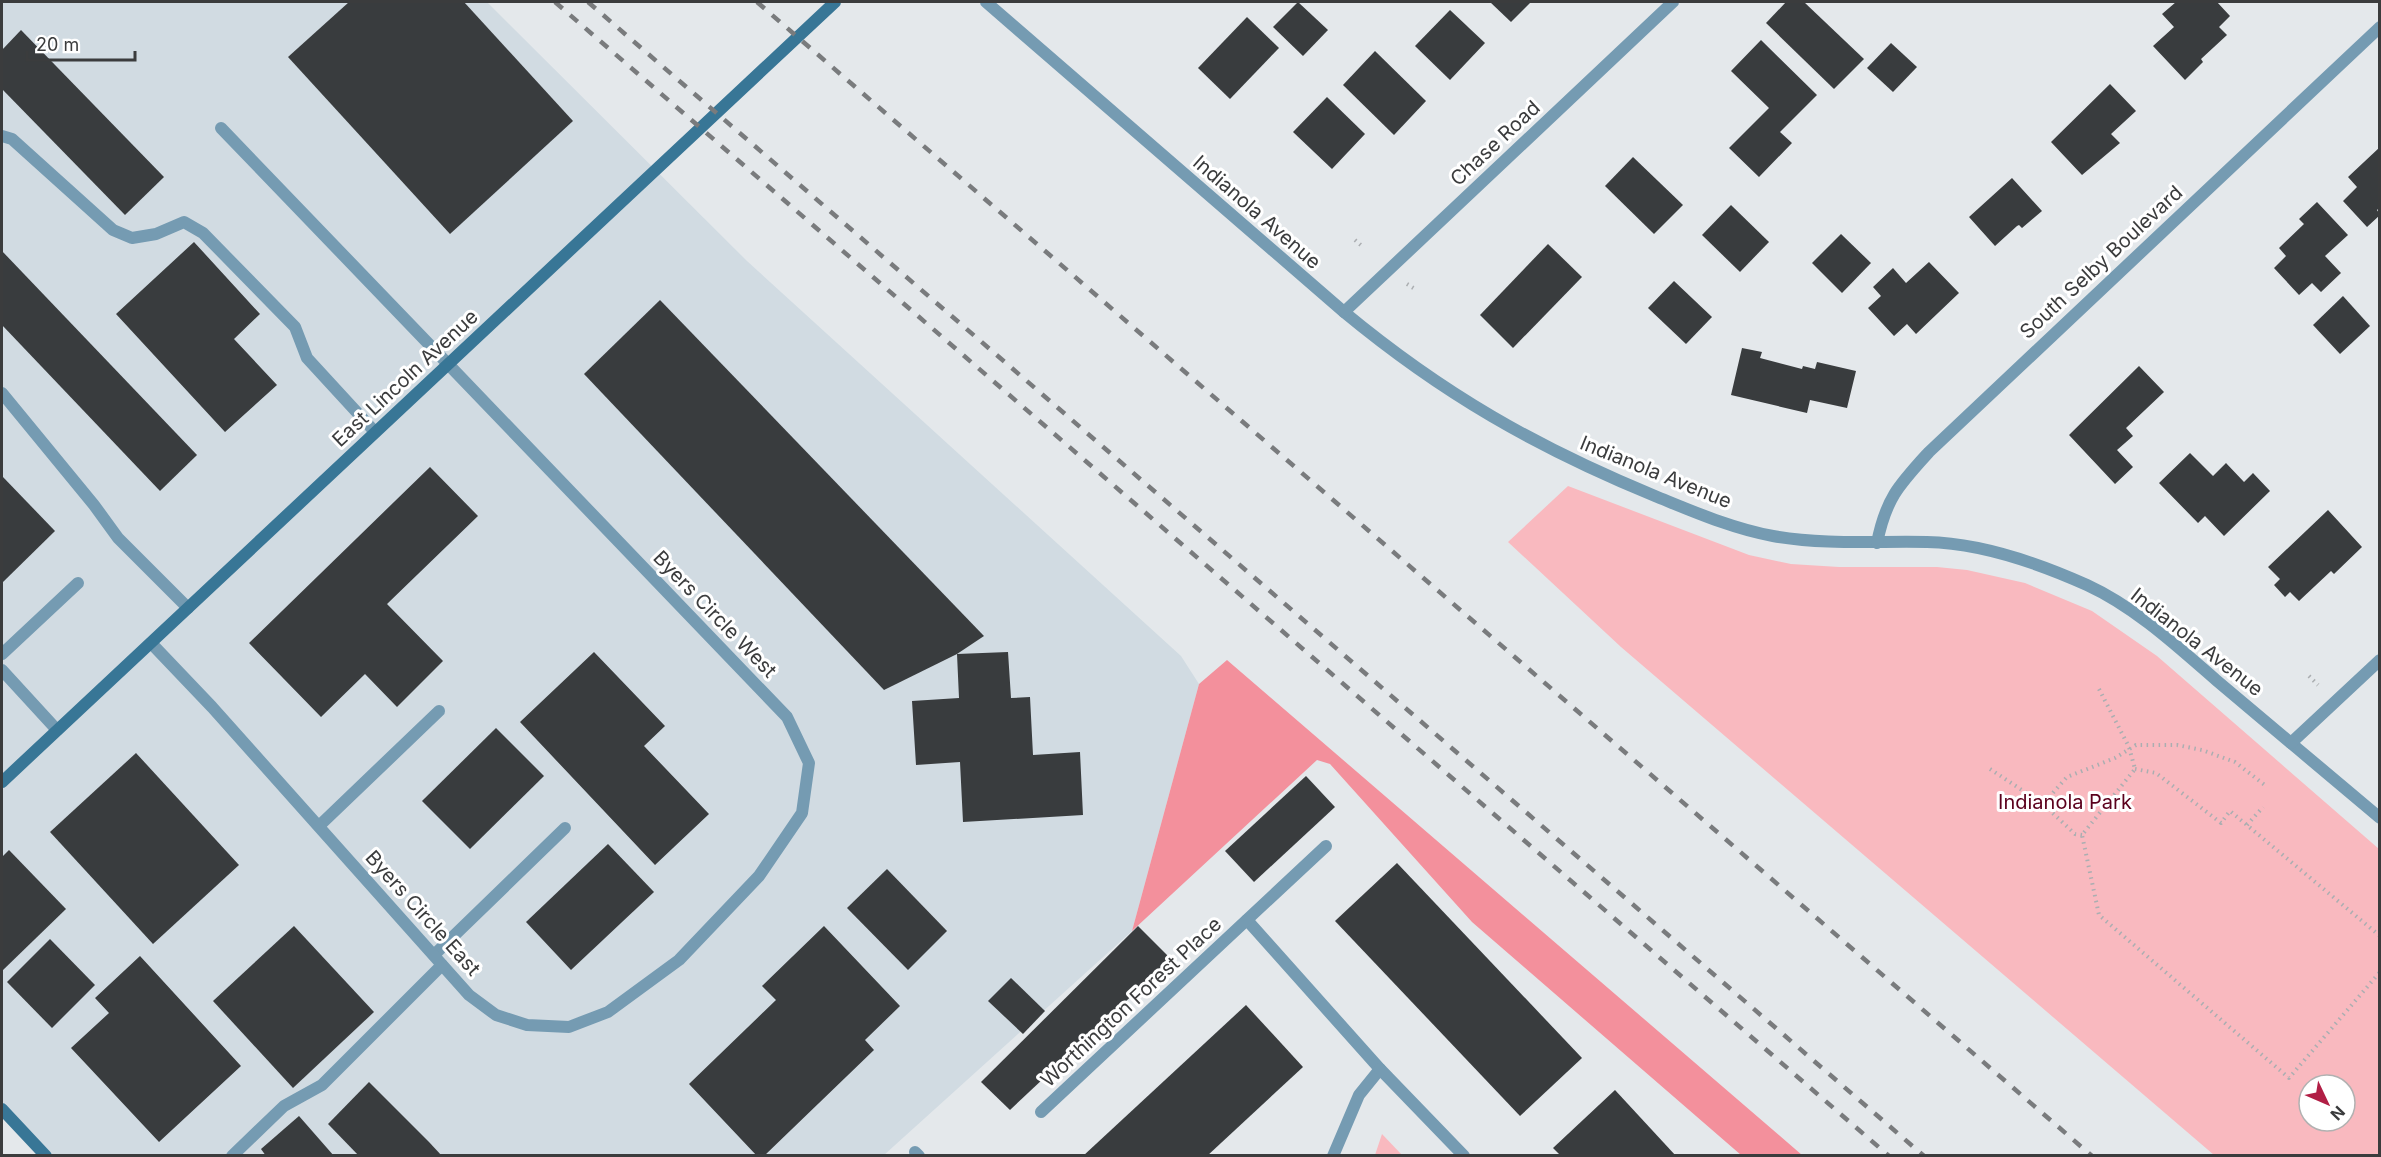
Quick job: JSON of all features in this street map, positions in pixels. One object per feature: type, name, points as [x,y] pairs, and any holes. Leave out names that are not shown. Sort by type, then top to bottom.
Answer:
[{"type":"main road","name":"East Lincoln Avenue","points":[[2,782],[835,2]]},
{"type":"main road","points":[[2,1109],[46,1155]]},
{"type":"street","name":"Indianola Avenue","points":[[986,2],[1388,349],[1459,399],[1512,430],[1607,476],[1675,504],[1771,536],[1821,542],[1929,542],[1979,549],[2037,565],[2090,586],[2173,643],[2379,818]]},
{"type":"street","name":"Chase Road","points":[[1344,312],[1673,2]]},
{"type":"street","name":"South Selby Boulevard","points":[[1877,543],[1882,515],[1896,488],[1929,452],[2379,27]]},
{"type":"street","name":"Byers Circle West","points":[[221,128],[787,717],[809,763],[802,813],[759,876],[716,922]]},
{"type":"street","points":[[2,136],[12,139],[114,230],[132,238],[156,234],[184,222],[203,233],[295,327],[307,358],[375,432]]},
{"type":"street","points":[[2,393],[94,505],[118,538],[188,608]]},
{"type":"street","points":[[2,654],[78,583]]},
{"type":"street","name":"Byers Circle East","points":[[150,643],[469,994],[496,1015],[527,1025],[568,1027],[608,1012],[679,960],[716,922]]},
{"type":"street","points":[[2291,743],[2379,660]]},
{"type":"street","points":[[2,670],[57,730]]},
{"type":"street","points":[[318,826],[439,711]]},
{"type":"street","points":[[232,1155],[284,1106],[322,1085],[565,828]]},
{"type":"street","name":"Worthington Forest Place","points":[[1041,1112],[1326,846]]},
{"type":"street","name":"Worthington Forest Place","points":[[1247,920],[1380,1069],[1464,1155]]},
{"type":"street","points":[[1333,1155],[1359,1095],[1380,1069]]},
{"type":"path","points":[[1355,240],[1362,246]]},
{"type":"path","points":[[2308,676],[2319,686]]},
{"type":"path","points":[[2098,689],[2129,747],[2135,769]]},
{"type":"path","points":[[2043,804],[2067,777],[2115,758],[2129,747],[2136,745],[2176,746],[2202,750],[2235,762],[2266,786]]},
{"type":"path","points":[[1990,769],[2043,804],[2075,834],[2082,836]]},
{"type":"path","points":[[2135,769],[2156,773],[2221,823],[2230,811],[2379,935]]},
{"type":"path","points":[[2082,836],[2135,769]]},
{"type":"path","points":[[2247,825],[2263,807]]},
{"type":"path","points":[[2082,836],[2099,915],[2289,1078],[2379,972]]},
{"type":"shaded area","points":[[2,2],[487,2],[747,261],[1181,656],[1199,684],[1132,931],[884,1155],[45,1155],[2,1110]]},
{"type":"shaded area","points":[[1227,660],[1802,1155],[1741,1155],[1472,922],[1330,764],[1317,760],[1132,931],[1199,684]]},
{"type":"green space","name":"Indianola Park","points":[[1568,486],[1749,555],[1791,564],[1839,567],[1937,567],[1967,570],[2025,583],[2092,611],[2157,656],[2379,849],[2379,1155],[2214,1155],[1621,647],[1508,542]]},
{"type":"green space","points":[[1382,1134],[1402,1155],[1375,1155]]},
{"type":"building","points":[[349,2],[464,2],[573,121],[450,234],[288,57]]},
{"type":"building","points":[[1298,2],[1328,30],[1303,56],[1273,27]]},
{"type":"building","points":[[1490,2],[1531,2],[1511,22]]},
{"type":"building","points":[[1786,2],[1804,2],[1864,59],[1834,89],[1766,23]]},
{"type":"building","points":[[2176,2],[2217,2],[2230,16],[2219,27],[2227,35],[2201,59],[2203,62],[2185,80],[2153,46],[2174,27],[2162,14]]},
{"type":"building","points":[[1450,10],[1485,43],[1450,80],[1415,46]]},
{"type":"building","points":[[1247,17],[1279,48],[1230,99],[1198,68]]},
{"type":"building","points":[[21,30],[164,177],[125,215],[2,89],[2,50]]},
{"type":"building","points":[[1761,40],[1817,95],[1780,132],[1792,143],[1759,177],[1729,148],[1769,108],[1731,71]]},
{"type":"building","points":[[1891,43],[1917,67],[1893,92],[1867,68]]},
{"type":"building","points":[[1375,51],[1426,101],[1394,135],[1343,85]]},
{"type":"building","points":[[2110,84],[2136,111],[2111,134],[2120,143],[2082,175],[2051,142]]},
{"type":"building","points":[[1327,97],[1365,134],[1332,169],[1293,132]]},
{"type":"building","points":[[2380,147],[2380,207],[2377,210],[2380,215],[2367,227],[2343,201],[2357,187],[2348,177]]},
{"type":"building","points":[[1633,157],[1683,205],[1654,234],[1605,186]]},
{"type":"building","points":[[2012,178],[2042,211],[2022,228],[2017,226],[1995,246],[1969,217]]},
{"type":"building","points":[[2317,202],[2348,235],[2325,256],[2341,273],[2321,292],[2312,283],[2299,295],[2274,268],[2286,256],[2279,248],[2304,224],[2299,219]]},
{"type":"building","points":[[1731,205],[1769,242],[1740,272],[1702,235]]},
{"type":"building","points":[[1841,234],[1871,263],[1842,293],[1812,263]]},
{"type":"building","points":[[194,242],[260,314],[234,339],[277,385],[225,432],[116,314]]},
{"type":"building","points":[[1548,244],[1582,277],[1513,348],[1480,315]]},
{"type":"building","points":[[2,251],[197,455],[160,491],[2,325]]},
{"type":"building","points":[[1929,262],[1959,293],[1916,334],[1907,324],[1894,336],[1868,308],[1881,296],[1873,287],[1893,268],[1906,283]]},
{"type":"building","points":[[1674,281],[1712,317],[1686,344],[1648,308]]},
{"type":"building","points":[[2343,296],[2370,326],[2340,354],[2313,325]]},
{"type":"building","points":[[660,300],[984,636],[957,654],[884,690],[584,374]]},
{"type":"building","points":[[1742,348],[1762,352],[1760,358],[1802,369],[1803,366],[1815,369],[1817,362],[1856,371],[1847,408],[1810,400],[1807,413],[1731,395]]},
{"type":"building","points":[[2139,366],[2164,392],[2126,428],[2133,436],[2117,450],[2133,467],[2115,484],[2069,435]]},
{"type":"building","points":[[2190,453],[2213,476],[2226,463],[2244,482],[2253,473],[2270,491],[2224,536],[2205,516],[2198,523],[2159,483]]},
{"type":"building","points":[[430,467],[478,516],[387,604],[443,661],[397,707],[365,674],[321,717],[249,643]]},
{"type":"building","points":[[2,476],[55,531],[2,583]]},
{"type":"building","points":[[2328,510],[2362,547],[2334,574],[2331,571],[2299,601],[2290,592],[2285,597],[2274,585],[2280,579],[2268,567]]},
{"type":"building","points":[[594,652],[665,726],[644,746],[709,814],[655,865],[520,722]]},
{"type":"building","points":[[1008,652],[1011,698],[1030,697],[1033,755],[1080,752],[1083,815],[963,822],[960,762],[916,765],[912,701],[959,698],[957,654]]},
{"type":"building","points":[[496,728],[544,776],[470,849],[422,801]]},
{"type":"building","points":[[136,753],[239,865],[153,944],[50,832]]},
{"type":"building","points":[[1306,776],[1335,807],[1254,882],[1225,851]]},
{"type":"building","points":[[608,844],[654,892],[571,970],[526,922]]},
{"type":"building","points":[[9,850],[66,909],[2,971],[2,857]]},
{"type":"building","points":[[1397,863],[1582,1058],[1520,1116],[1335,921]]},
{"type":"building","points":[[887,869],[947,931],[908,970],[847,908]]},
{"type":"building","points":[[294,926],[374,1012],[293,1088],[213,1001]]},
{"type":"building","points":[[824,926],[900,1006],[865,1040],[874,1050],[764,1156],[757,1156],[689,1084],[776,1000],[762,986]]},
{"type":"building","points":[[1138,926],[1171,959],[1010,1110],[981,1082]]},
{"type":"building","points":[[50,939],[95,985],[52,1028],[7,982]]},
{"type":"building","points":[[140,956],[241,1066],[159,1142],[71,1048],[109,1013],[95,998]]},
{"type":"building","points":[[1011,978],[1045,1011],[1023,1034],[988,1001]]},
{"type":"building","points":[[1246,1005],[1303,1067],[1207,1156],[1083,1156]]},
{"type":"building","points":[[369,1082],[442,1156],[359,1156],[328,1124]]},
{"type":"building","points":[[1615,1090],[1676,1156],[1561,1156],[1553,1148]]},
{"type":"building","points":[[299,1116],[334,1156],[266,1156],[261,1149]]},
{"type":"railway","points":[[555,2],[1889,1156]]},
{"type":"railway","points":[[588,2],[1924,1156]]},
{"type":"railway","points":[[757,2],[2092,1156]]}]
